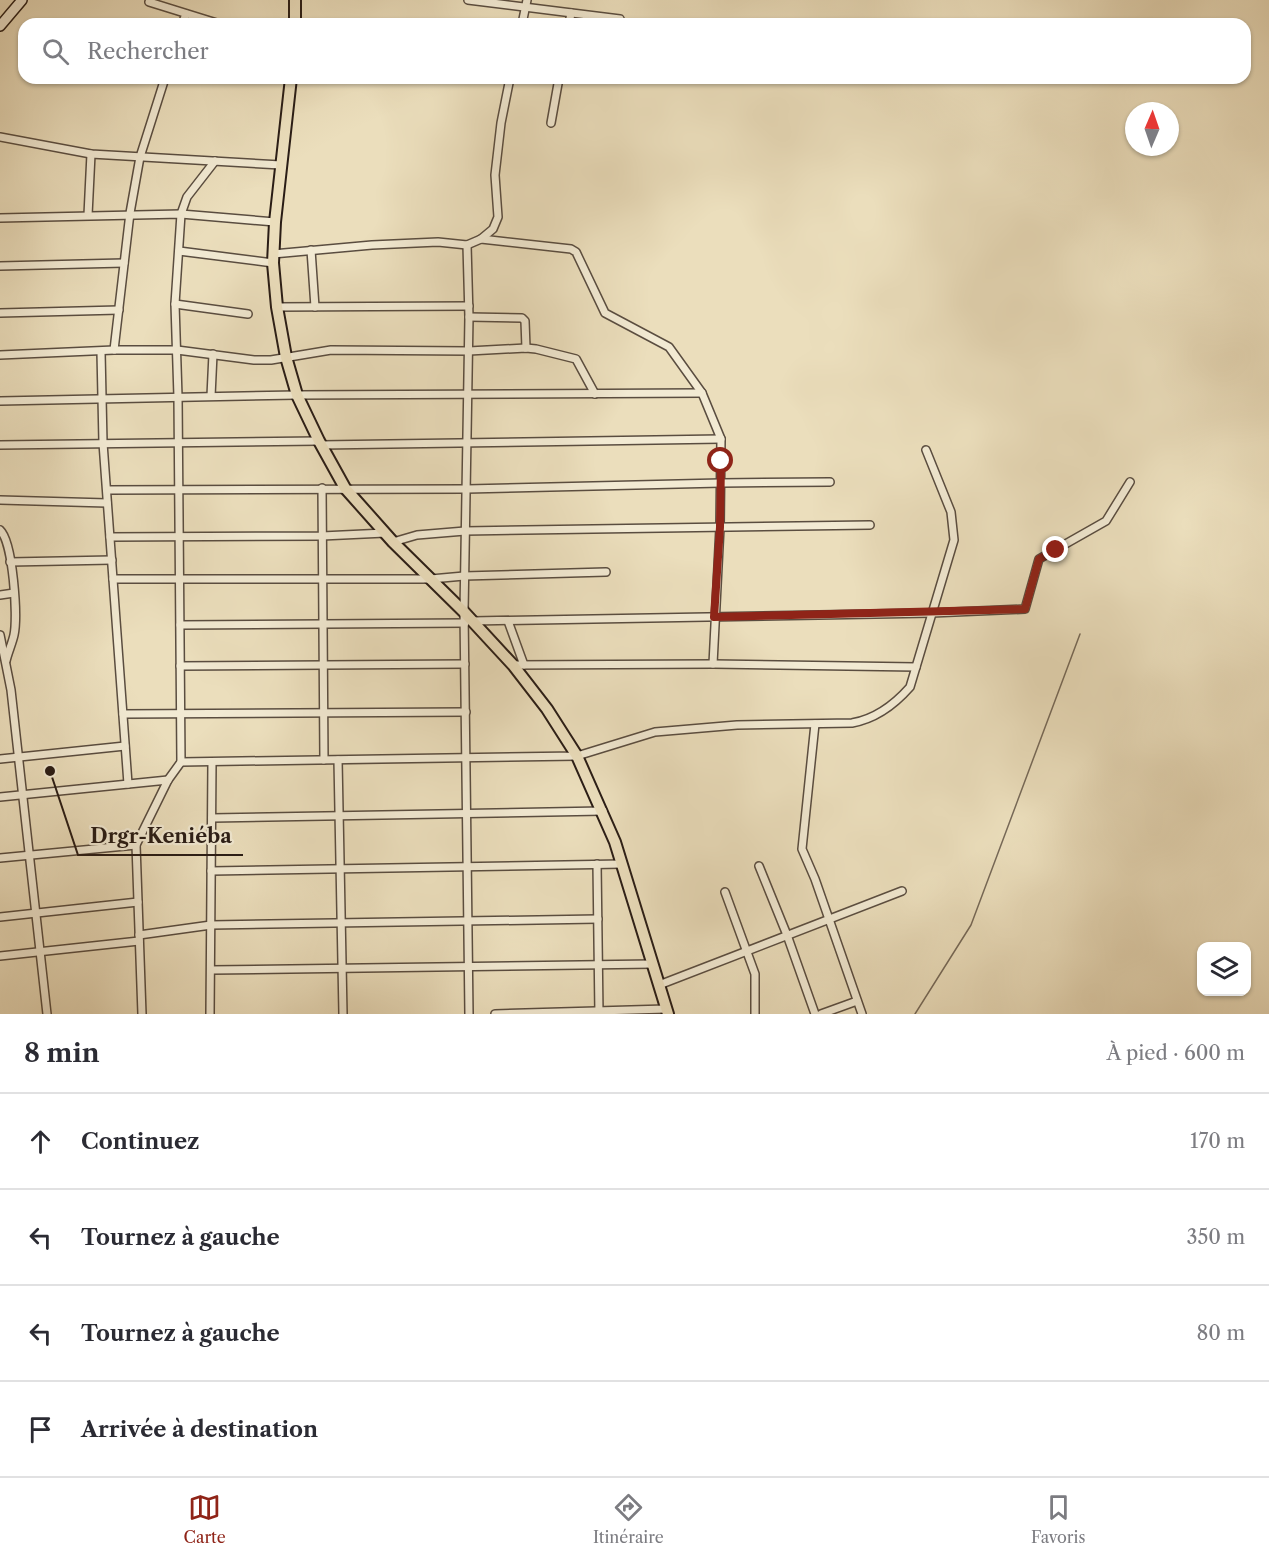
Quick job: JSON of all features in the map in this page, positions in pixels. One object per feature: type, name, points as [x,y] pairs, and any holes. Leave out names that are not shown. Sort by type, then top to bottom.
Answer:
[{"type":"main road","points":[[0,26],[22,0]]},
{"type":"main road","points":[[295,18],[296,0]]},
{"type":"main road","points":[[290,84],[273,258],[277,307],[286,357],[297,395],[345,488],[467,619],[518,665],[577,756],[603,811],[622,864],[667,1011]]},
{"type":"street","points":[[468,0],[527,3],[571,13],[612,18]]},
{"type":"street","points":[[149,2],[200,18]]},
{"type":"street","points":[[523,18],[527,3]]},
{"type":"street","points":[[570,18],[571,13]]},
{"type":"street","points":[[184,18],[186,14]]},
{"type":"street","points":[[114,350],[130,213],[140,157],[163,84]]},
{"type":"street","points":[[179,251],[273,258],[311,250],[438,242],[467,245],[481,238],[493,229],[498,217],[495,175],[501,123],[509,84]]},
{"type":"street","points":[[551,123],[558,84]]},
{"type":"street","points":[[0,137],[91,154],[281,165]]},
{"type":"street","points":[[88,215],[91,154]]},
{"type":"street","points":[[142,1014],[136,845],[168,780],[181,762],[176,304],[181,214],[187,197],[215,161]]},
{"type":"street","points":[[0,218],[130,213],[181,214],[275,222]]},
{"type":"street","points":[[481,238],[572,249],[576,252],[605,313],[669,347],[702,393],[721,439],[720,527],[713,664]]},
{"type":"street","points":[[467,245],[469,351],[464,576],[467,619],[465,664],[469,1014]]},
{"type":"street","points":[[311,250],[315,307]]},
{"type":"street","points":[[0,266],[124,263]]},
{"type":"street","points":[[176,304],[248,314]]},
{"type":"street","points":[[277,307],[469,306]]},
{"type":"street","points":[[0,313],[118,310]]},
{"type":"street","points":[[469,317],[522,318],[525,321],[526,348]]},
{"type":"street","points":[[0,355],[177,350],[254,360],[332,350],[469,351],[526,348],[576,359],[595,394]]},
{"type":"street","points":[[101,352],[107,503],[128,784]]},
{"type":"street","points":[[211,396],[213,354]]},
{"type":"street","points":[[0,401],[297,395],[468,396],[702,393]]},
{"type":"street","points":[[0,445],[721,439]]},
{"type":"street","points":[[181,762],[577,756],[655,732],[737,725],[864,721],[898,700],[910,687],[954,540],[951,512],[926,450]]},
{"type":"street","points":[[107,490],[466,489],[830,482]]},
{"type":"street","points":[[180,625],[932,613],[1025,609],[1039,559],[1106,522],[1130,482]]},
{"type":"street","points":[[322,488],[324,760]]},
{"type":"street","points":[[0,500],[107,503]]},
{"type":"street","points":[[393,542],[417,535],[465,531],[870,525]]},
{"type":"street","points":[[0,530],[8,543],[16,611],[14,634],[5,662]]},
{"type":"street","points":[[110,537],[322,536],[385,533]]},
{"type":"street","points":[[10,562],[112,561]]},
{"type":"street","points":[[113,579],[431,579],[606,572]]},
{"type":"street","points":[[0,595],[14,593]]},
{"type":"street","points":[[508,621],[518,665],[713,664],[916,667]]},
{"type":"street","points":[[0,635],[10,690],[47,1014]]},
{"type":"street","points":[[180,666],[465,664]]},
{"type":"street","points":[[0,691],[10,690]]},
{"type":"street","points":[[123,714],[466,712]]},
{"type":"street","points":[[815,724],[802,849],[862,1014]]},
{"type":"street","points":[[0,759],[125,746]]},
{"type":"street","points":[[338,760],[343,1014]]},
{"type":"street","points":[[210,1014],[212,762]]},
{"type":"street","points":[[0,797],[168,780]]},
{"type":"street","points":[[212,818],[603,811]]},
{"type":"street","points":[[0,858],[136,845]]},
{"type":"street","points":[[597,864],[599,1012]]},
{"type":"street","points":[[211,871],[622,864]]},
{"type":"street","points":[[759,866],[815,1014]]},
{"type":"street","points":[[659,985],[902,891]]},
{"type":"street","points":[[725,892],[755,974],[755,1014]]},
{"type":"street","points":[[0,917],[138,902]]},
{"type":"street","points":[[0,956],[139,938],[211,925],[598,919]]},
{"type":"street","points":[[211,970],[653,964]]},
{"type":"street","points":[[821,1014],[857,1001]]},
{"type":"street","points":[[495,1014],[667,1011]]},
{"type":"waterway","points":[[915,1014],[971,925],[1080,634]]},
{"type":"place","name":"Drgr-Keniéba","points":[[50,771]]},
{"type":"route","points":[[721,461],[720,527],[714,617],[1025,609],[1039,559],[1056,550]]}]
